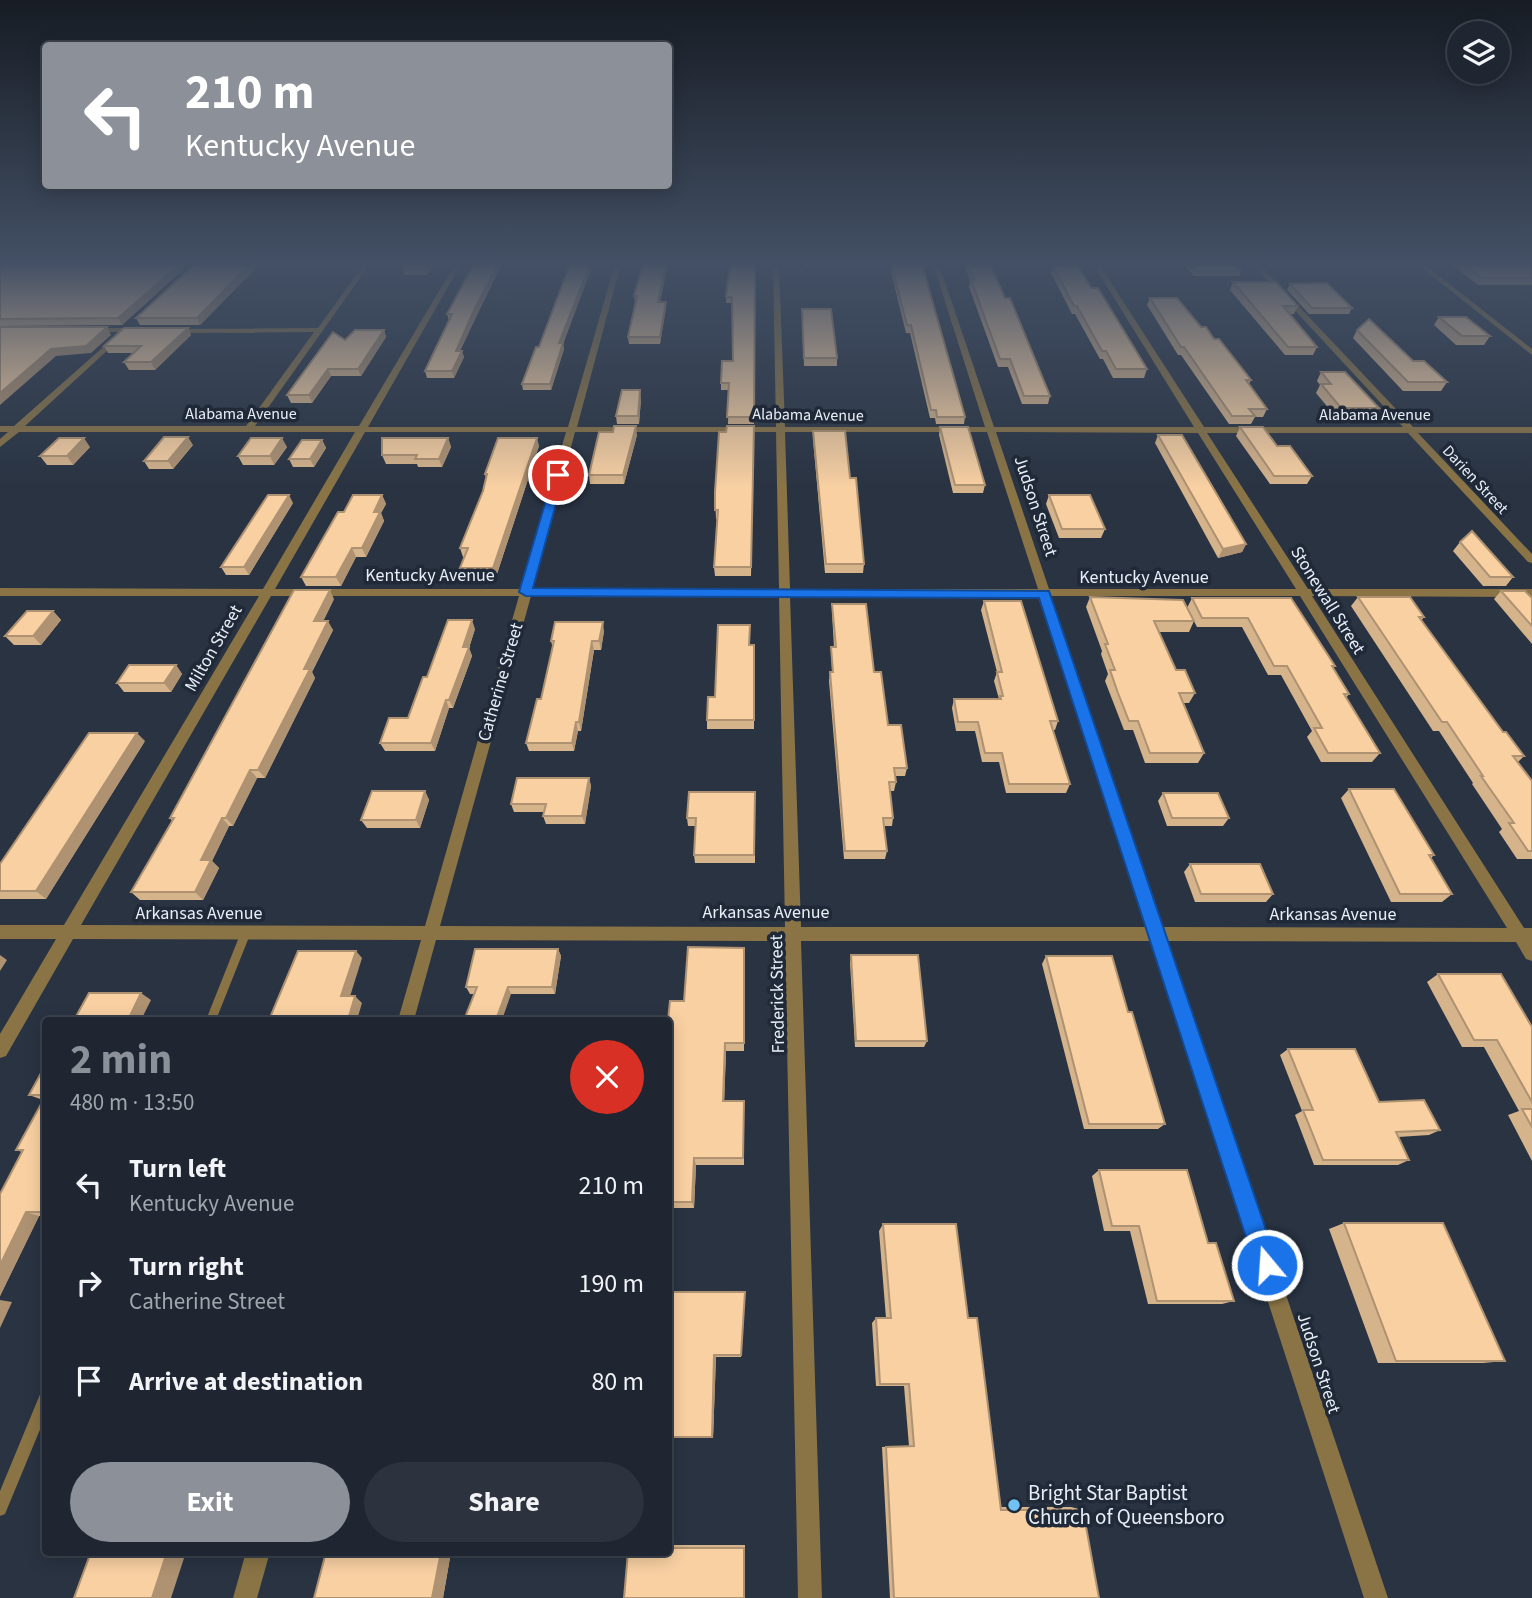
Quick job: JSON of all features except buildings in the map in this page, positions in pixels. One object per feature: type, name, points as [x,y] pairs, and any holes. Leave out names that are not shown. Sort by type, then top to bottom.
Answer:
[{"type":"street","points":[[0,444],[115,339]]},
{"type":"street","points":[[249,429],[314,339]]},
{"type":"street","name":"Milton Street","points":[[0,1050],[414,339]]},
{"type":"street","name":"Catherine Street","points":[[407,1017],[597,339]]},
{"type":"street","name":"Frederick Street","points":[[778,339],[810,1598]]},
{"type":"street","name":"Judson Street","points":[[961,339],[1376,1598]]},
{"type":"street","name":"Stonewall Street","points":[[1143,339],[1303,594],[1526,935],[1532,954]]},
{"type":"street","name":"Darien Street","points":[[1325,339],[1532,560]]},
{"type":"street","points":[[1513,339],[1532,354]]},
{"type":"street","name":"Alabama Avenue","points":[[0,429],[1532,430]]},
{"type":"street","name":"Kentucky Avenue","points":[[0,592],[1532,593]]},
{"type":"street","name":"Arkansas Avenue","points":[[0,932],[1526,935]]},
{"type":"street","points":[[245,1598],[257,1556]]},
{"type":"lane","points":[[212,1017],[246,932]]},
{"type":"lane","points":[[0,1509],[42,1407]]},
{"type":"place","name":"Bright Star Baptist Church of Queensboro","points":[[1014,1505]]},
{"type":"route","points":[[558,475],[526,592],[1045,594],[1267,1265]]}]
